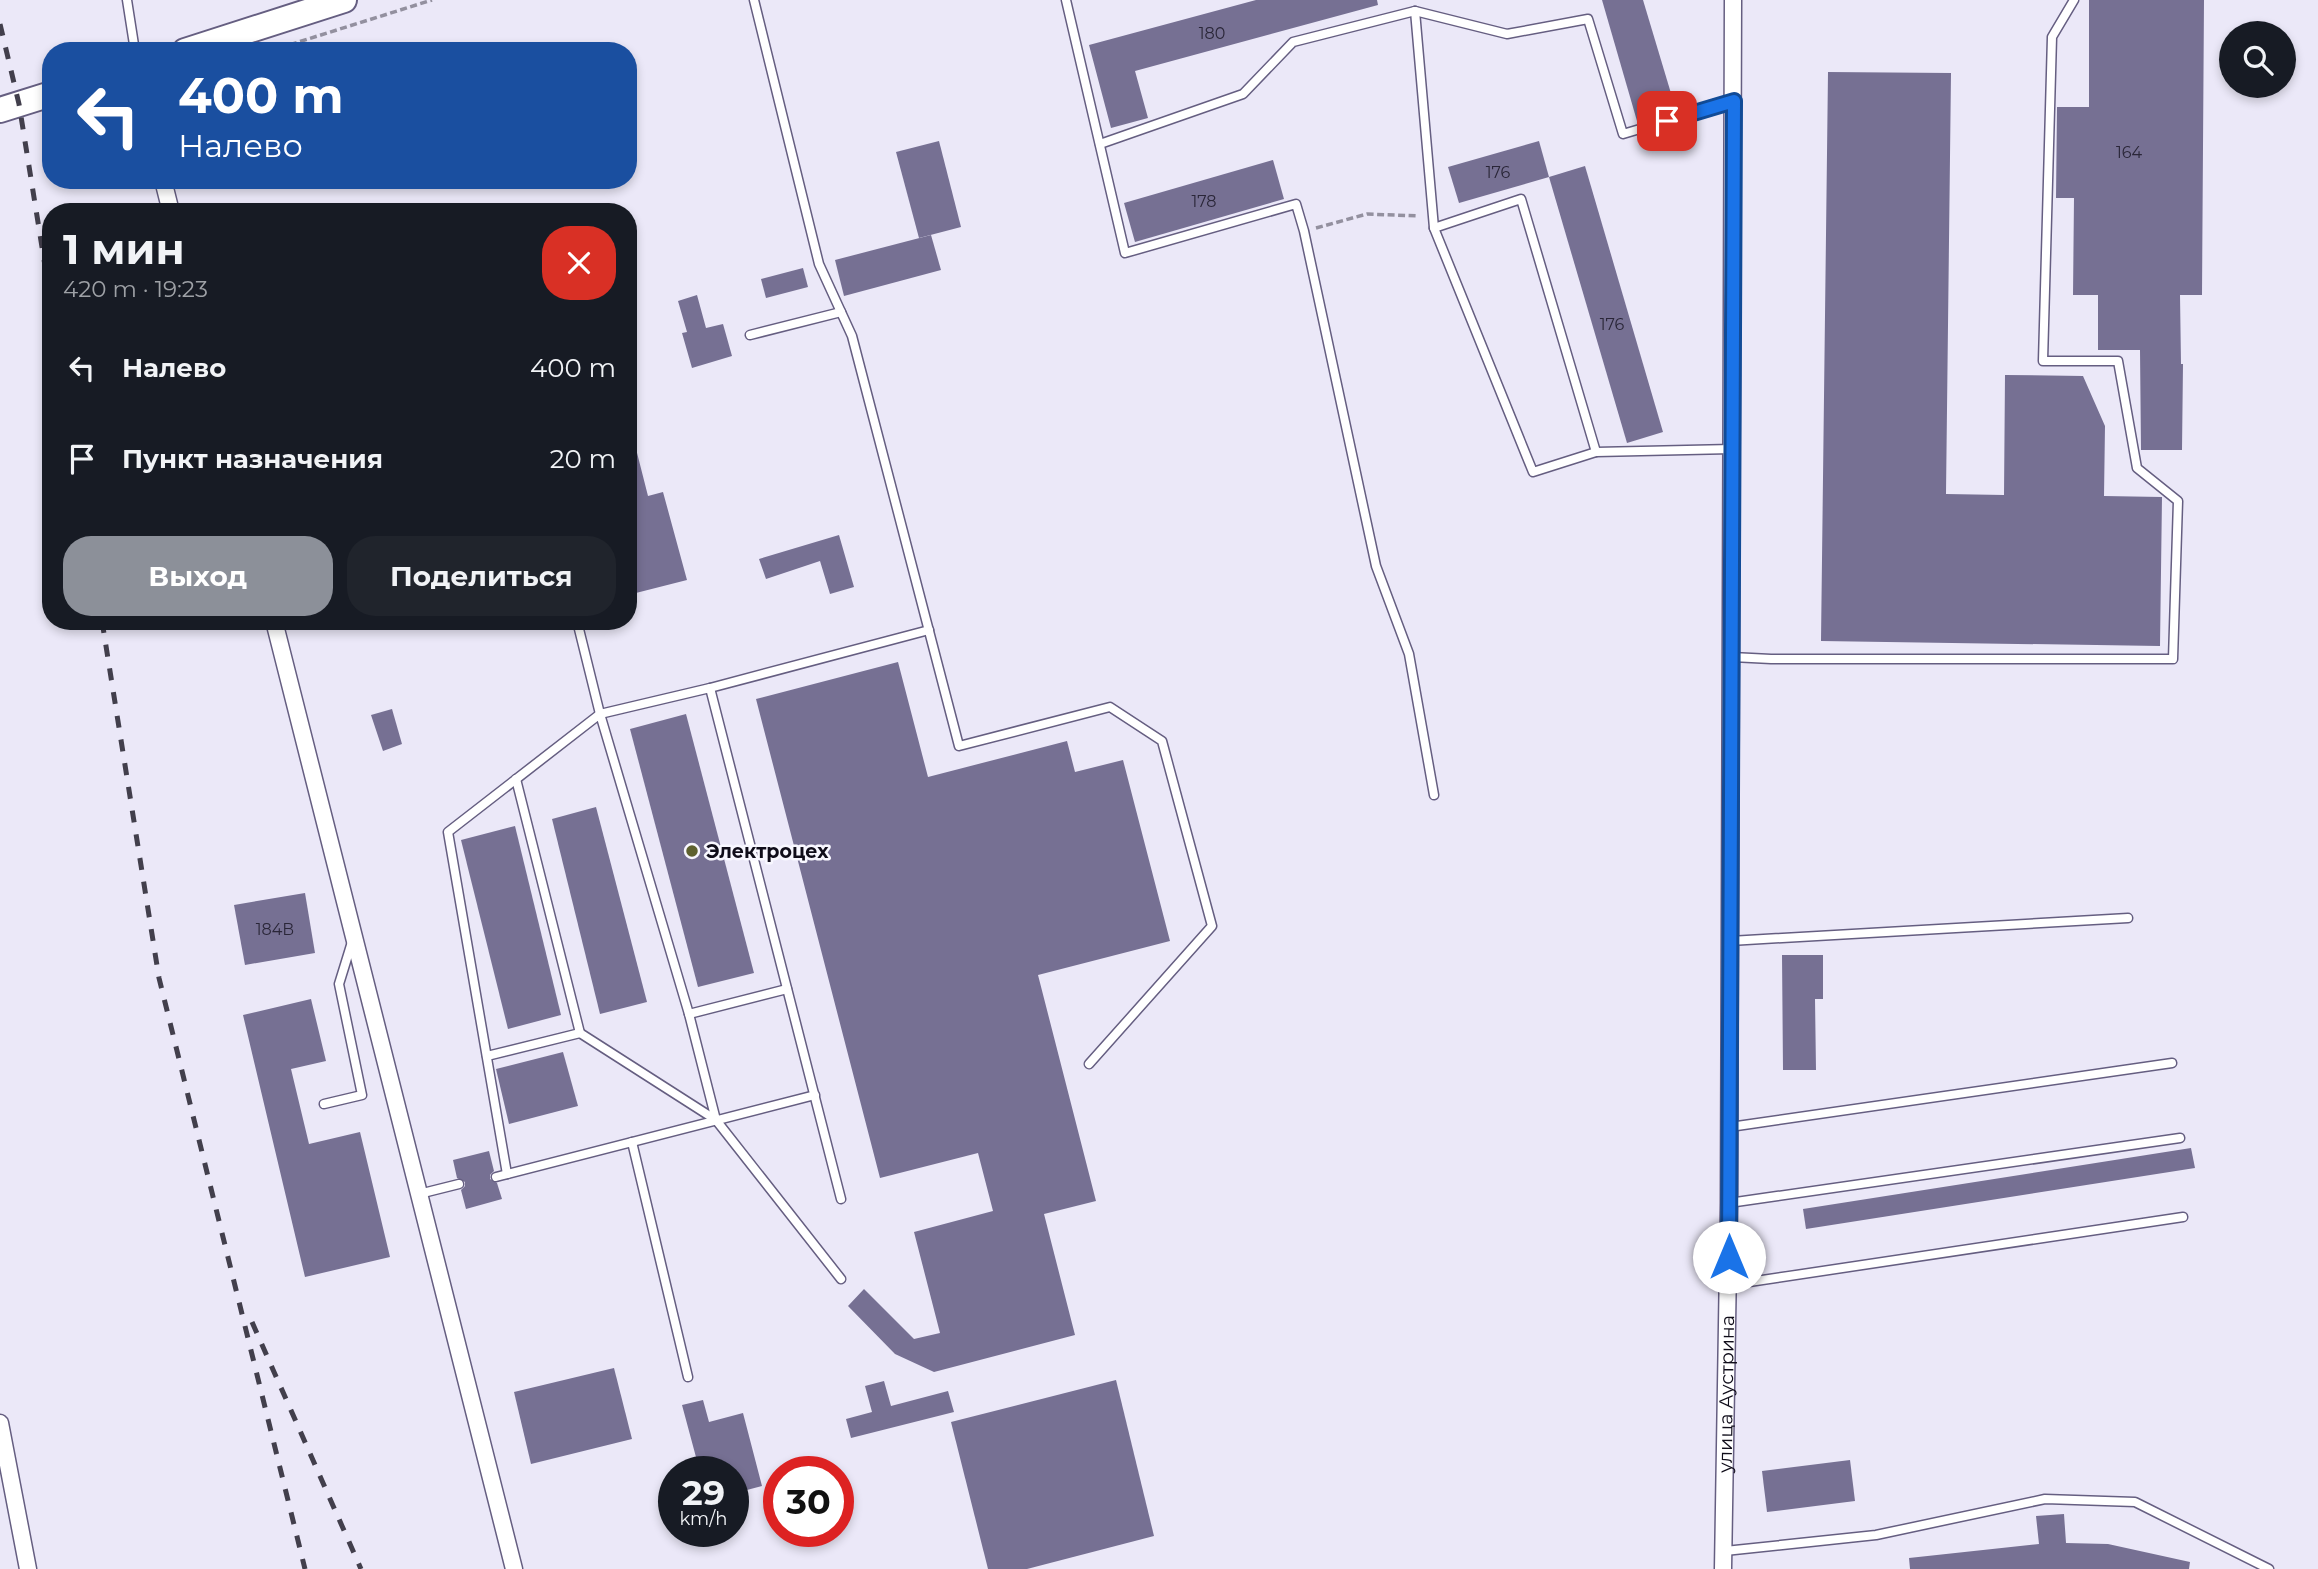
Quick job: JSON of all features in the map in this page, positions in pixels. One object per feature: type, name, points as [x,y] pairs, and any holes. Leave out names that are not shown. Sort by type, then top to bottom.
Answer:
[{"type":"main road","points":[[213,42],[344,0]]},
{"type":"main road","points":[[0,110],[42,97]]},
{"type":"street","name":"улица Аустрина","points":[[1723,1569],[1729,1285],[1733,0]]},
{"type":"street","points":[[276,630],[514,1569]]},
{"type":"street","points":[[0,1423],[28,1569]]},
{"type":"lane","points":[[127,0],[134,42]]},
{"type":"lane","points":[[754,0],[820,264],[852,335],[959,746],[1110,708],[1162,741],[1212,926],[1089,1065]]},
{"type":"lane","points":[[1066,0],[1125,253],[1296,204],[1376,566],[1409,654],[1434,795]]},
{"type":"lane","points":[[1731,657],[2173,659],[2178,501],[2137,468],[2118,361],[2043,361],[2052,37],[2074,0]]},
{"type":"lane","points":[[1100,144],[1242,94],[1293,42],[1415,11],[1507,34],[1588,19],[1623,134],[1734,101]]},
{"type":"lane","points":[[1415,11],[1434,228],[1533,472],[1597,452],[1732,449]]},
{"type":"lane","points":[[1434,228],[1521,199],[1597,452]]},
{"type":"lane","points":[[750,335],[841,312]]},
{"type":"lane","points":[[579,630],[600,713],[689,1014],[716,1120]]},
{"type":"lane","points":[[507,1174],[449,832],[600,713],[710,688],[929,630]]},
{"type":"lane","points":[[710,688],[841,1199]]},
{"type":"lane","points":[[516,779],[580,1033],[716,1120],[841,1279]]},
{"type":"lane","points":[[1730,941],[2128,918]]},
{"type":"lane","points":[[324,1104],[362,1095],[339,984],[354,936]]},
{"type":"lane","points":[[689,1014],[787,989]]},
{"type":"lane","points":[[487,1056],[580,1033]]},
{"type":"lane","points":[[1730,1127],[2172,1063]]},
{"type":"lane","points":[[496,1177],[815,1095]]},
{"type":"lane","points":[[1729,1203],[2180,1138]]},
{"type":"lane","points":[[632,1142],[688,1377]]},
{"type":"lane","points":[[419,1194],[459,1184]]},
{"type":"lane","points":[[1729,1285],[2183,1217]]},
{"type":"lane","points":[[1725,1551],[1876,1535],[2045,1499],[2135,1502],[2269,1569]]},
{"type":"path","points":[[299,42],[432,0]]},
{"type":"path","points":[[1304,231],[1367,214],[1431,216]]},
{"type":"building","points":[[1256,0],[1377,0],[1378,5],[1135,71],[1148,118],[1111,128],[1089,45]]},
{"type":"building","points":[[1602,0],[1643,0],[1676,110],[1637,121]]},
{"type":"building","points":[[2089,0],[2204,0],[2202,295],[2180,295],[2183,364],[2182,450],[2141,450],[2140,350],[2098,350],[2098,295],[2073,295],[2074,198],[2056,198],[2057,107],[2089,107]]},
{"type":"building","points":[[1828,72],[1951,73],[1946,494],[2004,495],[2005,375],[2083,376],[2105,426],[2104,496],[2162,497],[2160,646],[1821,641]]},
{"type":"building","points":[[939,141],[961,227],[919,238],[896,152]]},
{"type":"building","points":[[1539,141],[1549,177],[1459,203],[1448,167]]},
{"type":"building","points":[[1273,160],[1284,199],[1135,242],[1124,203]]},
{"type":"building","points":[[1585,166],[1663,432],[1627,443],[1549,177]]},
{"type":"building","points":[[931,235],[941,270],[844,296],[835,260]]},
{"type":"building","points":[[803,268],[808,287],[766,298],[761,279]]},
{"type":"building","points":[[697,295],[706,328],[723,324],[732,356],[692,368],[682,333],[687,332],[678,301]]},
{"type":"building","points":[[637,453],[648,496],[663,492],[687,580],[637,593]]},
{"type":"building","points":[[839,535],[854,587],[830,594],[820,561],[766,579],[759,559]]},
{"type":"building","points":[[898,662],[928,777],[1067,741],[1075,772],[1123,760],[1170,941],[1038,975],[1096,1201],[1044,1214],[1075,1335],[934,1372],[895,1354],[848,1306],[864,1289],[914,1339],[940,1333],[914,1232],[993,1211],[978,1153],[880,1178],[756,699]]},
{"type":"building","points":[[392,709],[402,744],[383,751],[371,715]]},
{"type":"building","name":"Электроцех","points":[[686,714],[754,973],[698,987],[630,729]]},
{"type":"building","points":[[596,807],[647,1002],[600,1014],[552,819]]},
{"type":"building","points":[[515,826],[561,1015],[508,1029],[461,840]]},
{"type":"building","points":[[305,893],[315,953],[245,965],[234,905]]},
{"type":"building","points":[[1782,955],[1823,955],[1823,999],[1815,999],[1816,1070],[1783,1070]]},
{"type":"building","points":[[311,999],[326,1061],[291,1069],[309,1144],[360,1132],[390,1257],[305,1277],[243,1015]]},
{"type":"building","points":[[563,1052],[578,1106],[509,1124],[496,1069]]},
{"type":"building","points":[[2191,1148],[2195,1168],[1806,1229],[1803,1209]]},
{"type":"building","points":[[489,1151],[494,1171],[490,1179],[497,1183],[502,1199],[466,1209],[461,1190],[465,1182],[457,1178],[453,1160]]},
{"type":"building","points":[[614,1368],[632,1439],[531,1464],[514,1392]]},
{"type":"building","points":[[1116,1380],[1154,1536],[1027,1569],[988,1569],[951,1422]]},
{"type":"building","points":[[884,1381],[891,1406],[948,1391],[954,1412],[851,1438],[846,1419],[872,1412],[865,1386]]},
{"type":"building","points":[[703,1400],[709,1422],[743,1413],[762,1486],[749,1489],[749,1456],[696,1456],[682,1405]]},
{"type":"building","points":[[1850,1460],[1855,1501],[1767,1512],[1762,1471]]},
{"type":"building","points":[[2064,1514],[2066,1543],[2108,1544],[2190,1562],[2189,1569],[1910,1569],[1909,1558],[2039,1544],[2036,1516]]},
{"type":"railway","points":[[0,24],[19,104],[42,247]]},
{"type":"railway","points":[[103,630],[159,978],[305,1569]]},
{"type":"railway","points":[[252,1322],[361,1569]]},
{"type":"place","name":"Электроцех","points":[[692,851]]},
{"type":"route","points":[[1667,121],[1734,101],[1729,1257]]}]
